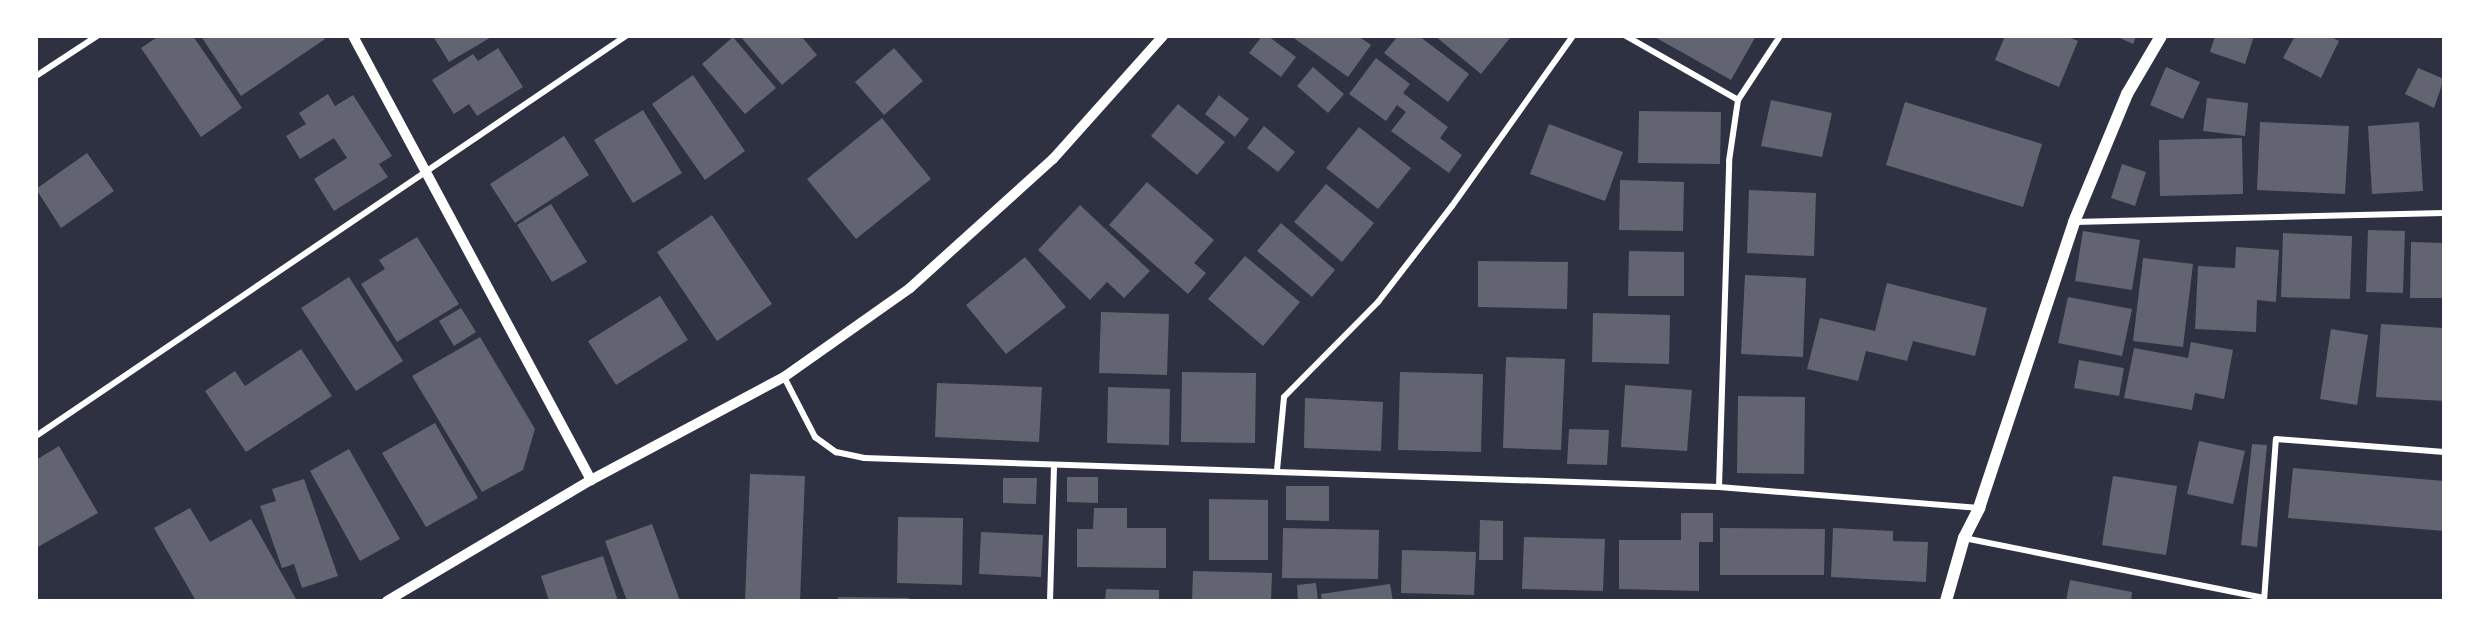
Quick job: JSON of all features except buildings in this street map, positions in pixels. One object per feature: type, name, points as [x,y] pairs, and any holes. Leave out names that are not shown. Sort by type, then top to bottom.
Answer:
[{"type":"main road","points":[[1946,601],[1964,538],[1979,508],[2074,222],[2127,94],[2161,36]]},
{"type":"street","points":[[36,76],[97,36]]},
{"type":"street","points":[[352,36],[427,171],[591,480]]},
{"type":"street","points":[[36,436],[626,36]]},
{"type":"street","points":[[387,601],[591,480],[784,377],[910,288],[1053,159],[1163,36]]},
{"type":"street","points":[[1277,470],[1284,397],[1378,302],[1452,206],[1573,36]]},
{"type":"street","points":[[1626,36],[1738,100]]},
{"type":"street","points":[[1719,487],[1729,161],[1738,100],[1780,36]]},
{"type":"street","points":[[2074,222],[2444,213]]},
{"type":"street","points":[[784,377],[815,437],[836,452],[864,458],[1054,466],[1277,470],[1719,487],[1979,508]]},
{"type":"street","points":[[1964,538],[2264,600],[2276,439],[2444,452]]},
{"type":"street","points":[[1050,601],[1054,466]]}]
